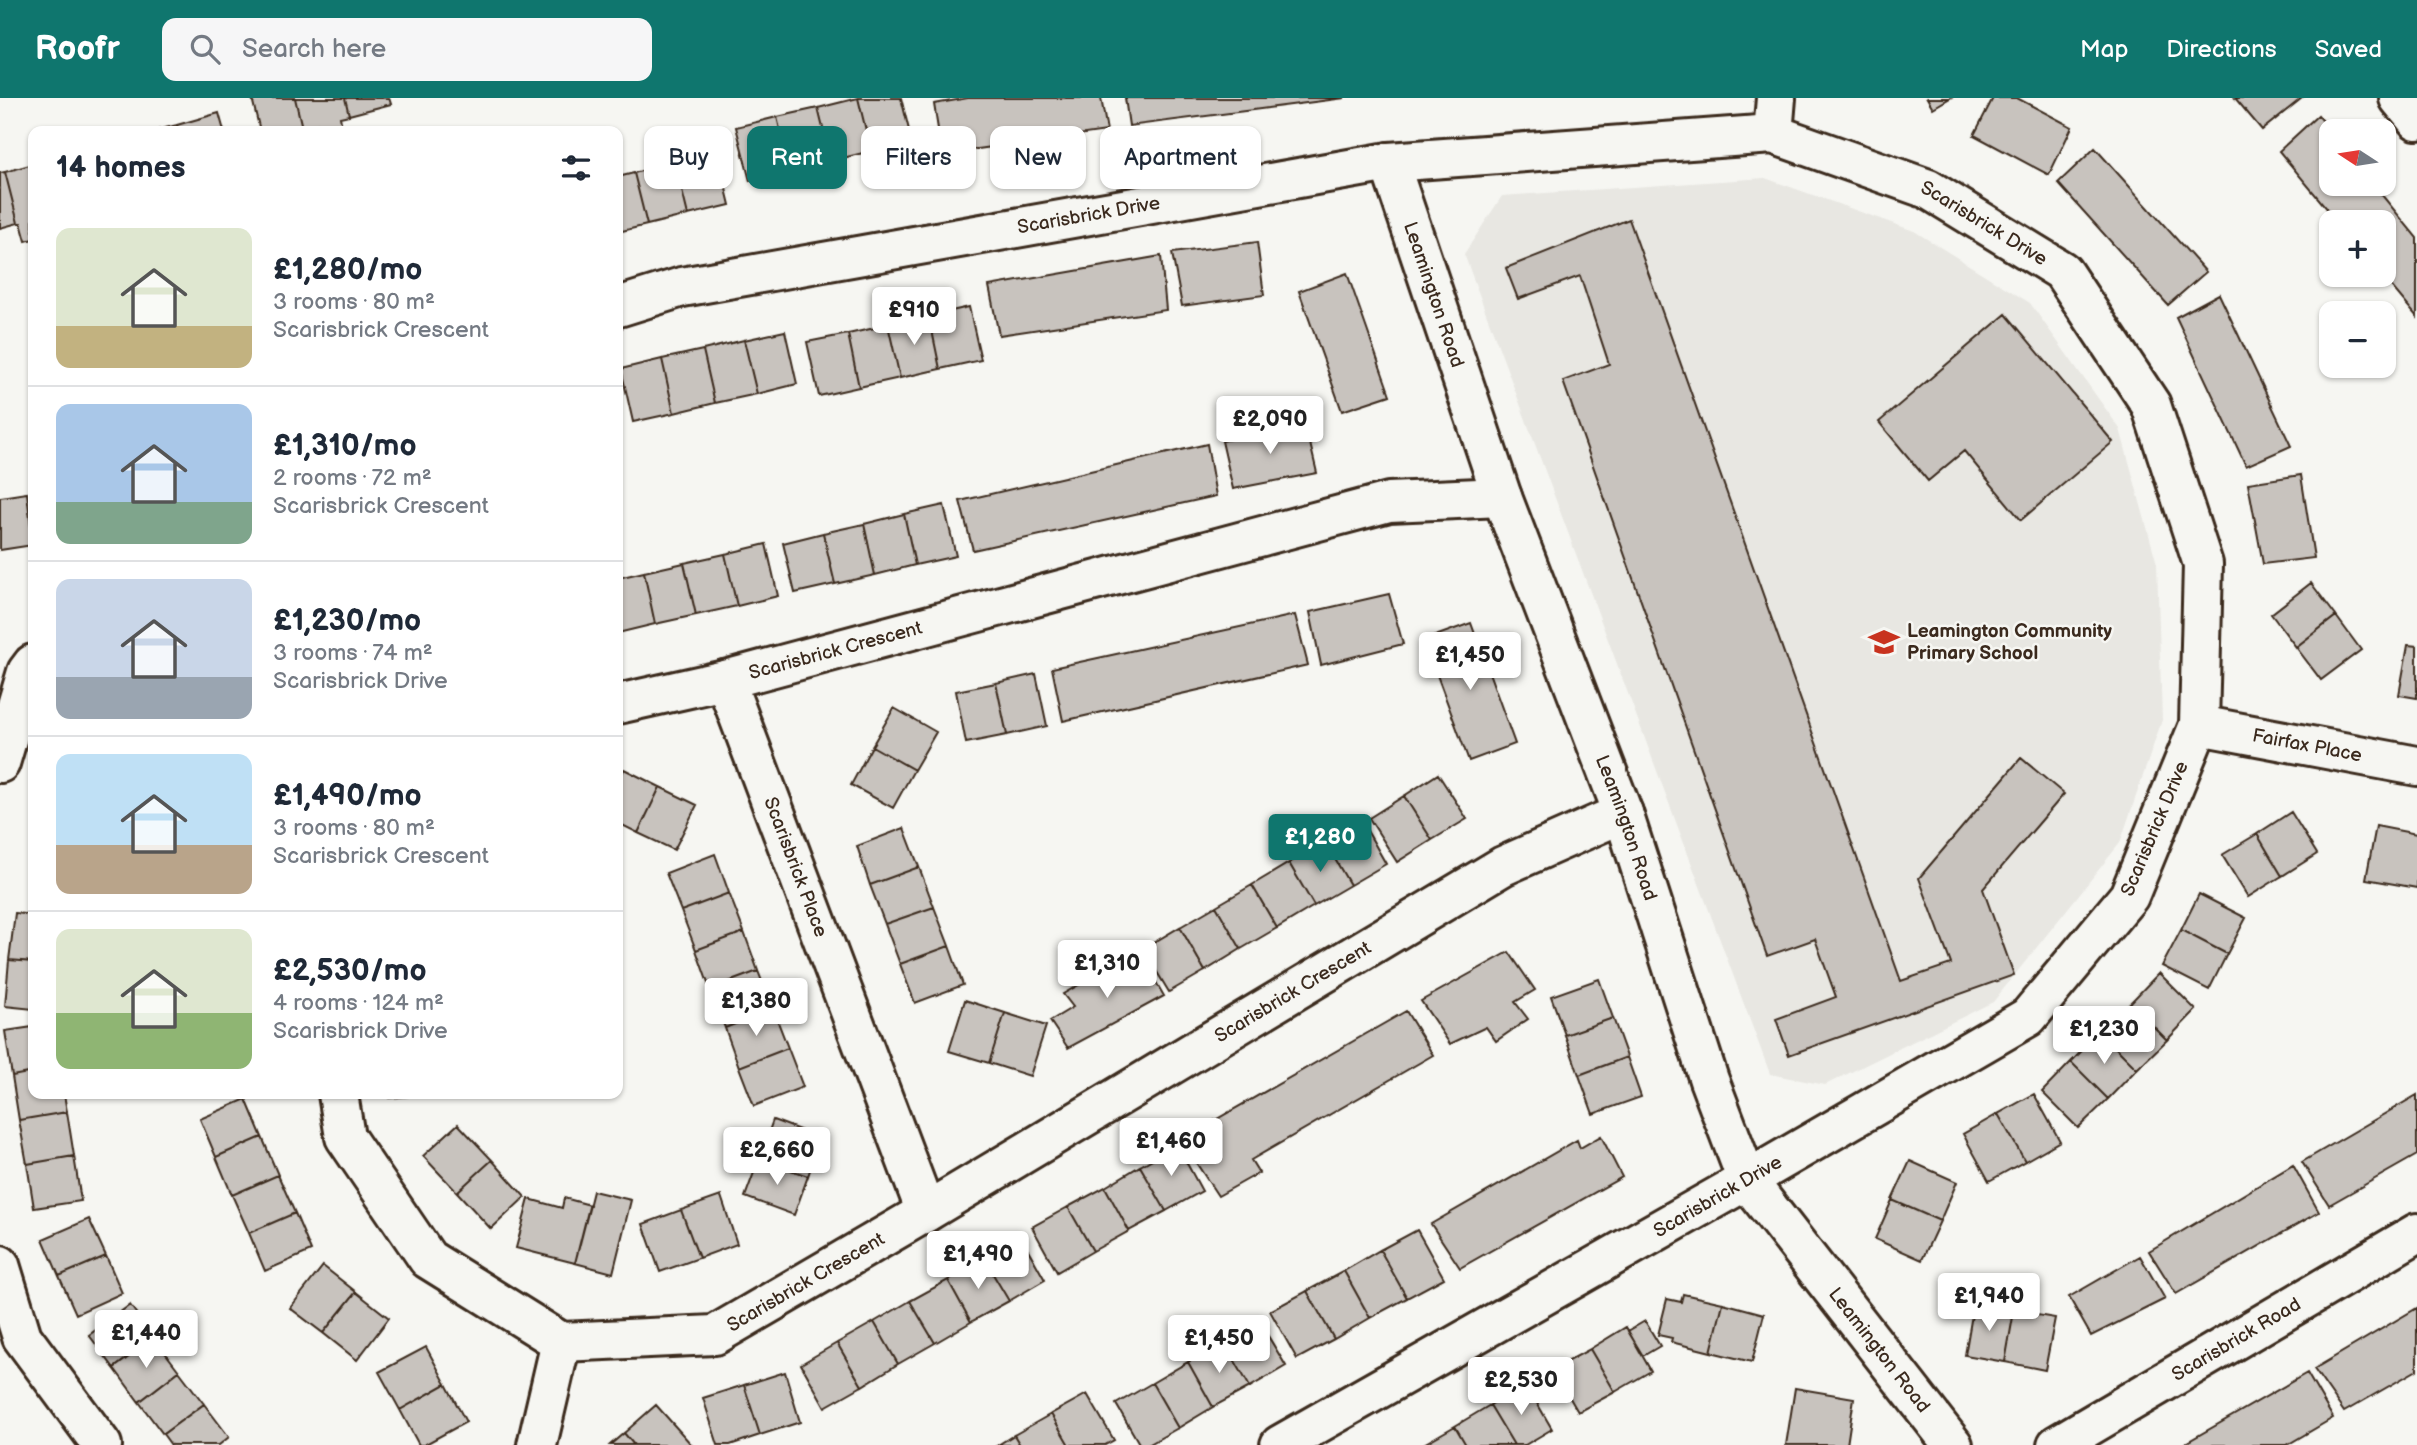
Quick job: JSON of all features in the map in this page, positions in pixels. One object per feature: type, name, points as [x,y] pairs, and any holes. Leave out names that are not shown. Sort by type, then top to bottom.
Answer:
[{"type":"street","points":[[2399,98],[2417,120]]},
{"type":"street","name":"Scarisbrick Drive","points":[[623,305],[682,287],[1390,162],[1775,116],[1928,189],[2062,271],[2151,405],[2203,564],[2199,725],[2129,896],[2028,1017],[1280,1445]]},
{"type":"street","name":"Leamington Road","points":[[1390,162],[1502,496],[1623,813],[1709,1080],[1747,1180],[1954,1445]]},
{"type":"street","name":"Scarisbrick Crescent","points":[[623,703],[725,680],[1389,502],[1502,496]]},
{"type":"street","points":[[0,763],[23,667]]},
{"type":"street","name":"Scarisbrick Place","points":[[725,680],[926,1212]]},
{"type":"street","name":"Fairfax Place","points":[[2199,725],[2417,766]]},
{"type":"street","name":"Scarisbrick Crescent","points":[[561,1342],[715,1335],[926,1212],[1503,866],[1623,813]]},
{"type":"street","points":[[339,1099],[345,1136],[428,1259],[561,1342],[537,1445]]},
{"type":"street","name":"Scarisbrick Road","points":[[2057,1445],[2417,1233]]},
{"type":"street","points":[[0,1265],[22,1337],[102,1445]]},
{"type":"shaded area","name":"Leamington Community Primary School","points":[[1765,178],[1914,231],[2030,303],[2120,429],[2157,564],[2162,720],[2120,843],[1993,1002],[1825,1085],[1770,1074],[1464,254],[1502,196]]},
{"type":"building","points":[[252,98],[295,98],[302,126],[259,126]]},
{"type":"building","points":[[295,98],[345,98],[349,115],[340,117],[342,126],[302,126]]},
{"type":"building","points":[[345,98],[389,98],[391,104],[349,115]]},
{"type":"building","points":[[858,98],[901,98],[908,126],[865,126]]},
{"type":"building","points":[[858,98],[865,126],[861,126],[861,154],[847,157],[847,126],[822,126],[818,108]]},
{"type":"building","points":[[968,98],[1101,98],[1106,126],[1100,126],[1100,132],[1086,134],[1086,126],[990,126],[990,147],[976,149],[976,126],[938,126],[934,104]]},
{"type":"building","points":[[1125,98],[1345,98],[1129,126]]},
{"type":"building","points":[[1927,98],[1950,98],[1933,108]]},
{"type":"building","points":[[1993,98],[2017,98],[2072,127],[2049,175],[1974,135]]},
{"type":"building","points":[[2235,98],[2302,98],[2262,130]]},
{"type":"building","points":[[818,108],[822,126],[779,126],[777,117]]},
{"type":"building","points":[[219,113],[223,126],[177,126]]},
{"type":"building","points":[[2318,115],[2321,119],[2319,119],[2319,196],[2383,196],[2394,210],[2328,210],[2279,151]]},
{"type":"building","points":[[777,117],[779,126],[747,126],[747,169],[736,127]]},
{"type":"building","points":[[2095,148],[2206,272],[2168,305],[2058,183]]},
{"type":"building","points":[[28,165],[28,240],[21,223],[18,223],[5,172]]},
{"type":"building","points":[[644,170],[644,189],[682,189],[688,215],[647,225],[634,173]]},
{"type":"building","points":[[5,172],[18,223],[0,228],[0,173]]},
{"type":"building","points":[[634,173],[647,225],[623,231],[623,176]]},
{"type":"building","points":[[682,189],[726,189],[730,205],[688,215]]},
{"type":"building","points":[[2396,212],[2417,238],[2417,317],[2392,287],[2396,287]]},
{"type":"building","points":[[1629,219],[1901,981],[1951,964],[1919,878],[2021,758],[2064,794],[1983,889],[2014,975],[1789,1055],[1776,1019],[1836,997],[1815,939],[1767,956],[1563,381],[1609,364],[1580,276],[1518,299],[1506,268]]},
{"type":"building","points":[[1257,242],[1264,295],[1182,306],[1172,253]]},
{"type":"building","points":[[1161,256],[1166,310],[999,335],[989,286]]},
{"type":"building","points":[[1347,273],[1390,395],[1342,411],[1299,291]]},
{"type":"building","points":[[2219,294],[2291,446],[2246,466],[2176,317]]},
{"type":"building","points":[[969,307],[981,360],[940,369],[929,316]]},
{"type":"building","points":[[2006,314],[2113,442],[2021,520],[1964,451],[1928,481],[1879,422]]},
{"type":"building","points":[[929,316],[940,369],[900,378],[888,325]]},
{"type":"building","points":[[888,325],[900,378],[859,387],[848,334]]},
{"type":"building","points":[[785,331],[797,384],[757,394],[744,340]]},
{"type":"building","points":[[848,334],[859,387],[819,396],[807,342]]},
{"type":"building","points":[[744,340],[757,394],[715,403],[703,350]]},
{"type":"building","points":[[703,350],[715,403],[674,413],[662,359]]},
{"type":"building","points":[[662,359],[674,413],[633,422],[623,369]]},
{"type":"building","points":[[1305,422],[1317,473],[1233,489],[1222,441]]},
{"type":"building","points":[[1207,444],[1216,496],[973,550],[960,501]]},
{"type":"building","points":[[2301,475],[2314,558],[2263,564],[2248,483]]},
{"type":"building","points":[[27,493],[28,546],[0,550],[0,497]]},
{"type":"building","points":[[944,505],[956,556],[915,565],[904,514]]},
{"type":"building","points":[[904,514],[915,565],[875,575],[864,524]]},
{"type":"building","points":[[864,524],[875,575],[835,584],[823,533]]},
{"type":"building","points":[[823,533],[835,584],[795,593],[783,543]]},
{"type":"building","points":[[766,544],[778,596],[737,606],[725,554]]},
{"type":"building","points":[[725,554],[737,606],[696,615],[684,563]]},
{"type":"building","points":[[684,563],[696,615],[655,624],[644,572]]},
{"type":"building","points":[[644,572],[655,624],[623,632],[623,577]]},
{"type":"building","points":[[2311,583],[2336,616],[2296,647],[2271,614]]},
{"type":"building","points":[[1389,594],[1403,644],[1321,665],[1310,612]]},
{"type":"building","points":[[1295,615],[1308,665],[1063,721],[1052,668]]},
{"type":"building","points":[[2336,616],[2361,650],[2321,680],[2296,647]]},
{"type":"building","points":[[1471,623],[1515,744],[1469,761],[1424,640]]},
{"type":"building","points":[[2408,645],[2417,646],[2417,698],[2399,695]]},
{"type":"building","points":[[1036,674],[1047,726],[1007,735],[996,683]]},
{"type":"building","points":[[996,683],[1007,735],[966,743],[956,691]]},
{"type":"building","points":[[894,708],[936,732],[914,770],[872,746]]},
{"type":"building","points":[[872,746],[914,770],[893,808],[851,785]]},
{"type":"building","points":[[624,769],[660,787],[638,833],[623,826]]},
{"type":"building","points":[[1438,774],[1467,819],[1432,840],[1404,796]]},
{"type":"building","points":[[660,787],[697,805],[674,850],[638,833]]},
{"type":"building","points":[[1404,796],[1432,840],[1397,862],[1369,818]]},
{"type":"building","points":[[2291,812],[2317,854],[2282,876],[2257,834]]},
{"type":"building","points":[[1361,820],[1386,864],[1350,885],[1325,842]]},
{"type":"building","points":[[2376,826],[2417,834],[2417,888],[2366,879]]},
{"type":"building","points":[[904,828],[919,867],[870,885],[857,846]]},
{"type":"building","points":[[2257,834],[2282,876],[2248,897],[2222,855]]},
{"type":"building","points":[[1325,842],[1350,885],[1314,906],[1289,863]]},
{"type":"building","points":[[715,854],[729,893],[681,911],[666,873]]},
{"type":"building","points":[[1289,863],[1314,906],[1277,928],[1252,885]]},
{"type":"building","points":[[919,867],[934,907],[885,924],[870,885]]},
{"type":"building","points":[[1252,885],[1277,928],[1241,949],[1216,906]]},
{"type":"building","points":[[729,893],[744,932],[696,950],[681,911]]},
{"type":"building","points":[[2199,894],[2246,918],[2227,954],[2181,930]]},
{"type":"building","points":[[1216,906],[1241,949],[1205,971],[1180,927]]},
{"type":"building","points":[[934,907],[949,946],[900,964],[885,924]]},
{"type":"building","points":[[15,913],[28,914],[28,962],[9,960]]},
{"type":"building","points":[[1180,927],[1205,971],[1169,992],[1143,949]]},
{"type":"building","points":[[2181,930],[2227,954],[2209,990],[2162,966]]},
{"type":"building","points":[[744,932],[758,971],[710,989],[696,950]]},
{"type":"building","points":[[949,946],[963,985],[915,1003],[900,964]]},
{"type":"building","points":[[1138,951],[1164,996],[1068,1048],[1050,1021],[1073,1007],[1063,994]]},
{"type":"building","points":[[1509,952],[1535,990],[1515,1002],[1528,1019],[1496,1041],[1486,1027],[1450,1044],[1421,1001]]},
{"type":"building","points":[[9,960],[28,962],[28,1008],[5,1006]]},
{"type":"building","points":[[758,971],[773,1009],[725,1028],[710,989]]},
{"type":"building","points":[[2159,973],[2196,1010],[2167,1040],[2130,1003]]},
{"type":"building","points":[[1599,979],[1613,1018],[1565,1035],[1551,996]]},
{"type":"building","points":[[965,1000],[1005,1013],[989,1063],[949,1051]]},
{"type":"building","points":[[2130,1003],[2167,1040],[2137,1069],[2100,1032]]},
{"type":"building","points":[[773,1009],[788,1048],[739,1067],[725,1028]]},
{"type":"building","points":[[1406,1011],[1433,1055],[1251,1160],[1259,1173],[1218,1196],[1193,1158],[1198,1150],[1189,1135]]},
{"type":"building","points":[[1005,1013],[1046,1026],[1030,1076],[989,1063]]},
{"type":"building","points":[[1613,1018],[1627,1057],[1579,1075],[1565,1035]]},
{"type":"building","points":[[28,1028],[28,1073],[12,1076],[5,1031]]},
{"type":"building","points":[[2100,1032],[2137,1069],[2108,1099],[2071,1062]]},
{"type":"building","points":[[788,1048],[803,1087],[754,1106],[739,1067]]},
{"type":"building","points":[[1627,1057],[1641,1097],[1593,1114],[1579,1075]]},
{"type":"building","points":[[2071,1062],[2108,1099],[2078,1128],[2042,1092]]},
{"type":"building","points":[[28,1073],[28,1099],[65,1099],[67,1112],[19,1120],[12,1076]]},
{"type":"building","points":[[2034,1094],[2060,1141],[2025,1161],[1998,1114]]},
{"type":"building","points":[[2417,1095],[2417,1155],[2329,1205],[2302,1162]]},
{"type":"building","points":[[246,1099],[262,1137],[216,1157],[200,1119]]},
{"type":"building","points":[[67,1112],[74,1156],[27,1164],[19,1120]]},
{"type":"building","points":[[1998,1114],[2025,1161],[1989,1181],[1963,1134]]},
{"type":"building","points":[[773,1120],[821,1138],[808,1176],[759,1159]]},
{"type":"building","points":[[458,1124],[492,1160],[457,1192],[423,1156]]},
{"type":"building","points":[[1601,1136],[1622,1177],[1460,1268],[1431,1224],[1577,1140],[1580,1148]]},
{"type":"building","points":[[262,1137],[278,1175],[232,1195],[216,1157]]},
{"type":"building","points":[[1177,1145],[1202,1191],[1166,1211],[1140,1166]]},
{"type":"building","points":[[74,1156],[81,1201],[34,1208],[27,1164]]},
{"type":"building","points":[[759,1159],[808,1176],[794,1215],[745,1197]]},
{"type":"building","points":[[492,1160],[525,1197],[491,1229],[457,1192]]},
{"type":"building","points":[[1910,1161],[1957,1182],[1940,1221],[1892,1200]]},
{"type":"building","points":[[2293,1165],[2319,1212],[2176,1294],[2149,1251]]},
{"type":"building","points":[[1140,1166],[1166,1211],[1129,1231],[1105,1187]]},
{"type":"building","points":[[278,1175],[295,1213],[249,1233],[232,1195]]},
{"type":"building","points":[[1105,1187],[1129,1231],[1093,1251],[1068,1207]]},
{"type":"building","points":[[593,1191],[631,1200],[613,1273],[575,1263]]},
{"type":"building","points":[[721,1196],[737,1244],[699,1258],[681,1210]]},
{"type":"building","points":[[564,1198],[590,1205],[575,1263],[516,1248],[529,1199],[562,1208]]},
{"type":"building","points":[[1892,1200],[1940,1221],[1922,1260],[1875,1239]]},
{"type":"building","points":[[1068,1207],[1093,1251],[1057,1272],[1032,1227]]},
{"type":"building","points":[[681,1210],[699,1258],[660,1272],[643,1224]]},
{"type":"building","points":[[295,1213],[311,1251],[265,1271],[249,1233]]},
{"type":"building","points":[[89,1219],[106,1256],[59,1276],[43,1239]]},
{"type":"building","points":[[1417,1230],[1444,1278],[1407,1298],[1380,1250]]},
{"type":"building","points":[[1021,1237],[1045,1280],[1009,1301],[984,1259]]},
{"type":"building","points":[[1380,1250],[1407,1298],[1370,1318],[1344,1271]]},
{"type":"building","points":[[106,1256],[122,1293],[76,1314],[59,1276]]},
{"type":"building","points":[[2140,1256],[2165,1299],[2091,1336],[2069,1297]]},
{"type":"building","points":[[984,1259],[1009,1301],[971,1322],[948,1280]]},
{"type":"building","points":[[323,1266],[356,1292],[323,1333],[290,1308]]},
{"type":"building","points":[[1344,1271],[1370,1318],[1334,1339],[1307,1291]]},
{"type":"building","points":[[948,1280],[971,1322],[935,1343],[910,1301]]},
{"type":"building","points":[[1307,1291],[1334,1339],[1297,1359],[1270,1311]]},
{"type":"building","points":[[356,1292],[389,1318],[357,1360],[323,1333]]},
{"type":"building","points":[[1683,1294],[1723,1303],[1711,1352],[1671,1342],[1672,1338],[1658,1335],[1667,1299],[1681,1302]]},
{"type":"building","points":[[910,1301],[935,1343],[898,1364],[874,1322]]},
{"type":"building","points":[[1723,1303],[1764,1314],[1752,1362],[1711,1352]]},
{"type":"building","points":[[1974,1303],[2014,1311],[2005,1362],[1965,1355]]},
{"type":"building","points":[[130,1305],[154,1338],[114,1368],[89,1335]]},
{"type":"building","points":[[2417,1308],[2417,1370],[2344,1412],[2314,1369]]},
{"type":"building","points":[[2014,1311],[2055,1318],[2045,1370],[2005,1362]]},
{"type":"building","points":[[1259,1321],[1286,1366],[1250,1387],[1224,1342]]},
{"type":"building","points":[[1645,1321],[1660,1346],[1643,1356],[1628,1331]]},
{"type":"building","points":[[874,1322],[898,1364],[862,1386],[837,1343]]},
{"type":"building","points":[[1626,1327],[1651,1371],[1615,1392],[1590,1349]]},
{"type":"building","points":[[154,1338],[179,1371],[139,1402],[114,1368]]},
{"type":"building","points":[[1224,1342],[1250,1387],[1213,1407],[1188,1362]]},
{"type":"building","points":[[837,1343],[862,1386],[825,1407],[801,1364]]},
{"type":"building","points":[[426,1347],[446,1384],[400,1410],[379,1372]]},
{"type":"building","points":[[1590,1349],[1615,1392],[1578,1412],[1553,1369]]},
{"type":"building","points":[[1188,1362],[1213,1407],[1178,1428],[1152,1383]]},
{"type":"building","points":[[179,1371],[204,1404],[163,1434],[139,1402]]},
{"type":"building","points":[[785,1372],[800,1422],[760,1435],[744,1385]]},
{"type":"building","points":[[2307,1373],[2333,1418],[2287,1445],[2182,1445]]},
{"type":"building","points":[[1152,1383],[1178,1428],[1148,1445],[1140,1445],[1116,1404]]},
{"type":"building","points":[[446,1384],[466,1422],[424,1445],[419,1445],[400,1410]]},
{"type":"building","points":[[1526,1384],[1552,1429],[1525,1445],[1514,1445],[1490,1405]]},
{"type":"building","points":[[744,1385],[760,1435],[730,1445],[718,1445],[703,1398]]},
{"type":"building","points":[[1795,1388],[1854,1398],[1847,1445],[1786,1445]]},
{"type":"building","points":[[1087,1394],[1114,1440],[1105,1445],[1069,1445],[1051,1414]]},
{"type":"building","points":[[204,1404],[229,1437],[219,1445],[171,1445],[163,1434]]},
{"type":"building","points":[[656,1405],[691,1444],[634,1445],[624,1433]]},
{"type":"building","points":[[1490,1405],[1514,1445],[1466,1445],[1455,1426]]},
{"type":"building","points":[[1051,1414],[1069,1445],[1020,1445],[1014,1435]]},
{"type":"building","points":[[1455,1426],[1466,1445],[1422,1445]]},
{"type":"building","points":[[624,1433],[634,1445],[610,1445]]},
{"type":"building","points":[[1014,1435],[1020,1445],[998,1445]]},
{"type":"place","name":"Leamington Community Primary School","points":[[1884,642]]}]
